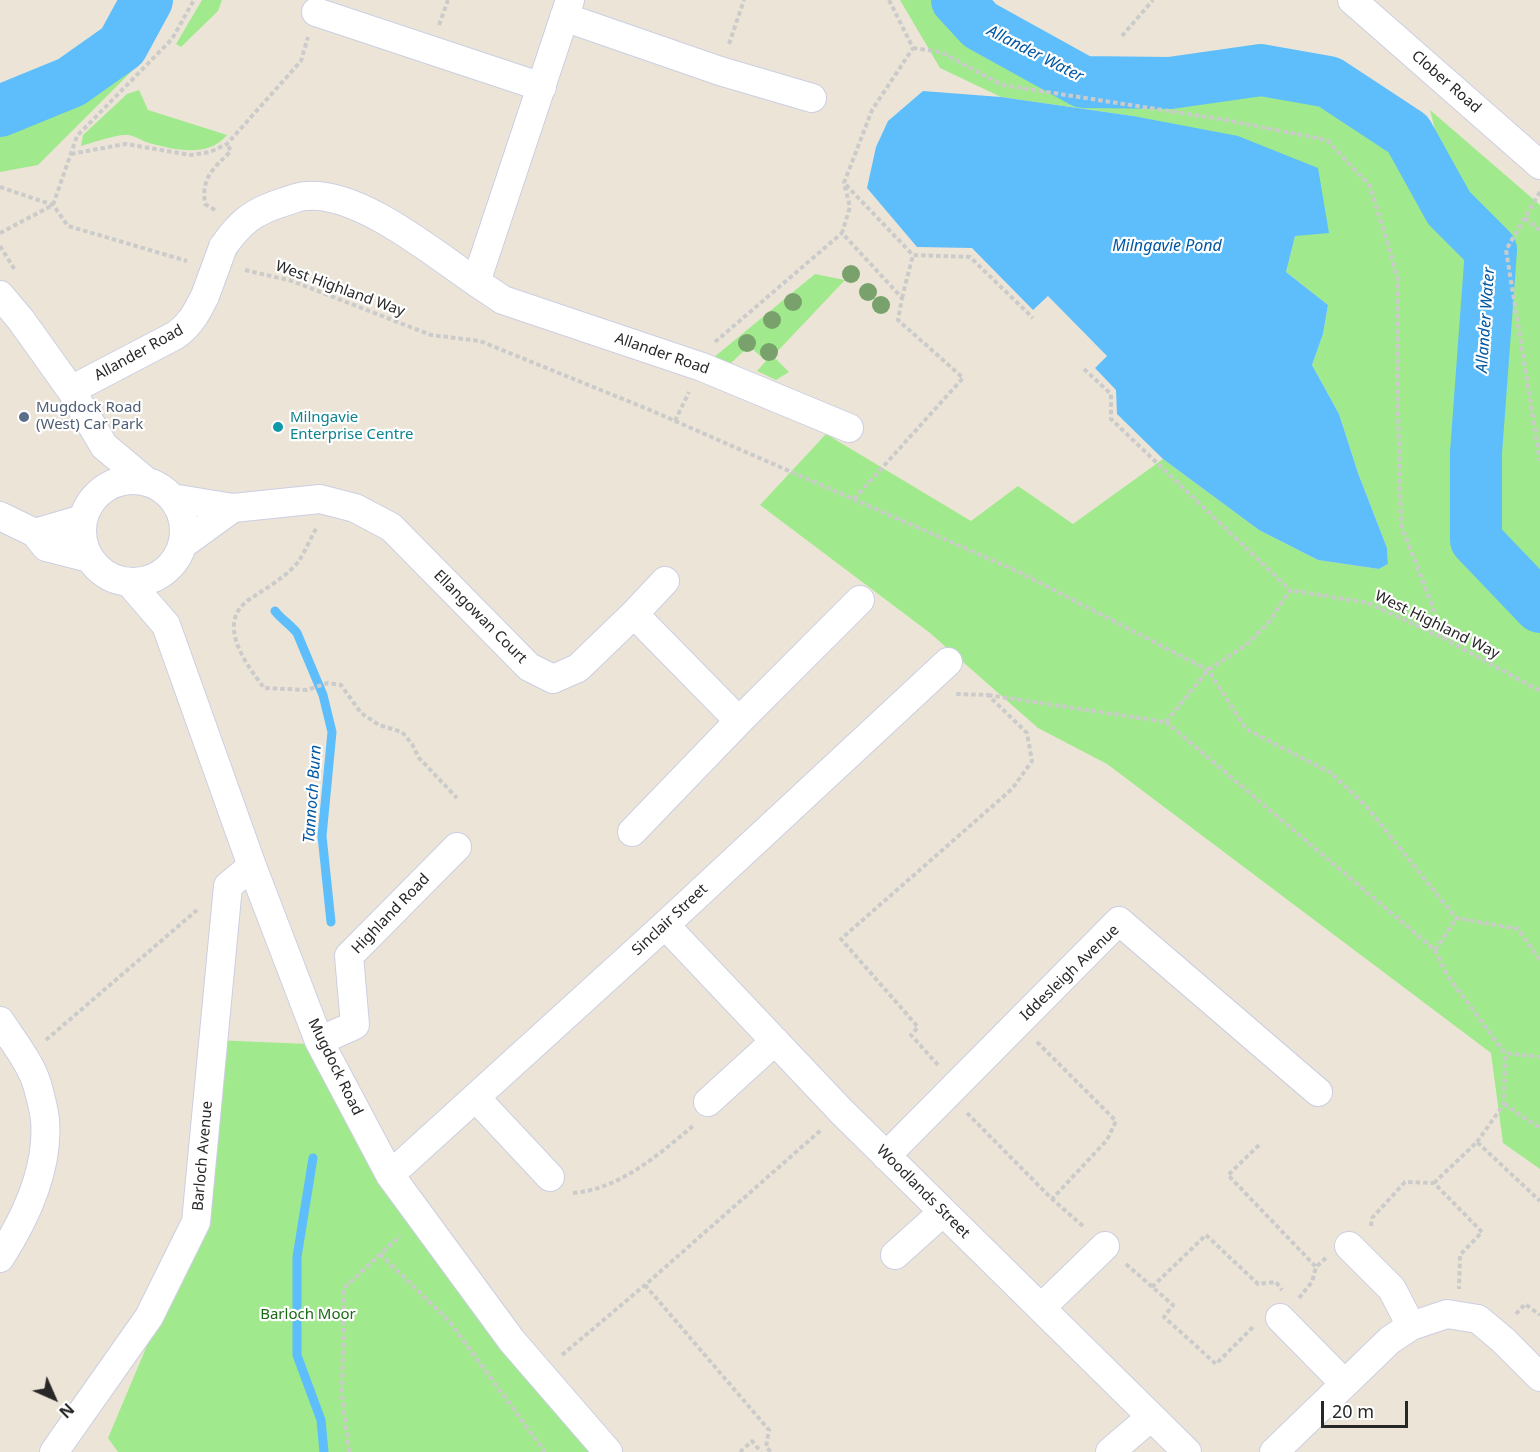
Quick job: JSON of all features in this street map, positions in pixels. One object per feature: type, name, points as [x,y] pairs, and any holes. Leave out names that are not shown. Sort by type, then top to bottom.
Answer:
[{"type":"street","name":"Clober Road","points":[[1352,0],[1540,165]]},
{"type":"street","points":[[476,282],[567,9],[720,70],[812,98]]},
{"type":"street","points":[[316,12],[542,87]]},
{"type":"street","name":"Allander Road","points":[[71,390],[187,327],[196,315],[230,237],[266,207],[305,196],[335,198],[372,212],[503,300],[691,363],[849,428]]},
{"type":"street","points":[[0,295],[21,320],[71,390],[104,446],[147,482],[160,488],[172,498],[180,512],[184,528],[178,553]]},
{"type":"street","points":[[100,492],[104,446]]},
{"type":"street","points":[[147,482],[130,480],[114,484],[100,492],[92,500],[83,519],[84,545],[89,558],[100,570],[113,578],[129,582],[146,580],[161,573],[178,553],[233,508]]},
{"type":"street","name":"Ellangowan Court","points":[[172,498],[233,508],[320,499],[355,508],[391,527],[529,667],[553,679],[578,668],[634,614]]},
{"type":"street","points":[[0,516],[35,533],[45,547],[89,558]]},
{"type":"street","points":[[35,533],[66,522],[83,519]]},
{"type":"street","name":"Mugdock Road","points":[[166,625],[178,553]]},
{"type":"street","points":[[665,581],[634,614],[739,721]]},
{"type":"street","name":"Mugdock Road","points":[[129,582],[166,625],[252,866],[319,1041],[390,1175],[512,1341],[608,1452]]},
{"type":"street","points":[[632,832],[860,600]]},
{"type":"street","name":"Sinclair Street","points":[[390,1175],[664,925],[907,685],[948,662]]},
{"type":"street","name":"Highland Road","points":[[319,1041],[355,1024],[349,956],[457,847]]},
{"type":"street","name":"Barloch Avenue","points":[[54,1452],[149,1317],[196,1222],[228,886],[252,866]]},
{"type":"street","name":"Iddesleigh Avenue","points":[[886,1156],[1119,921],[1318,1092]]},
{"type":"street","name":"Woodlands Street","points":[[664,925],[842,1112],[1187,1452]]},
{"type":"street","points":[[0,1021],[22,1055],[36,1083],[45,1119],[44,1151],[35,1184],[20,1223],[0,1258]]},
{"type":"street","points":[[708,1102],[775,1041]]},
{"type":"street","points":[[476,1098],[550,1177]]},
{"type":"street","points":[[895,1256],[943,1212]]},
{"type":"street","points":[[1041,1308],[1105,1246]]},
{"type":"street","points":[[1357,1254],[1392,1289],[1411,1326]]},
{"type":"street","points":[[1288,1311],[1344,1383]]},
{"type":"street","points":[[1274,1452],[1390,1340],[1411,1326],[1447,1314],[1478,1319],[1540,1377]]},
{"type":"street","points":[[1110,1452],[1151,1417]]},
{"type":"path","points":[[0,233],[53,205],[77,136],[172,39],[194,0]]},
{"type":"path","points":[[720,70],[744,0]]},
{"type":"path","points":[[889,0],[913,48]]},
{"type":"path","points":[[1122,36],[1153,0]]},
{"type":"path","points":[[70,154],[125,144],[191,155],[210,152],[227,144],[301,61],[316,12]]},
{"type":"path","points":[[691,363],[842,233],[850,207],[843,183],[872,110],[913,48]]},
{"type":"path","points":[[913,48],[941,52],[1002,85],[1220,119],[1327,140],[1370,186],[1398,279],[1397,371],[1401,525],[1445,639]]},
{"type":"path","points":[[227,144],[231,151],[210,174],[205,183],[204,194],[206,204],[230,237]]},
{"type":"path","points":[[843,183],[913,255],[970,257],[1033,318]]},
{"type":"path","points":[[0,187],[53,205],[68,226],[190,261]]},
{"type":"path","points":[[1540,192],[1506,250],[1540,461]]},
{"type":"path","points":[[1525,218],[1540,230]]},
{"type":"path","points":[[842,233],[902,298]]},
{"type":"path","points":[[913,255],[898,320],[968,382]]},
{"type":"path","name":"West Highland Way","points":[[244,270],[292,281],[431,335],[480,341],[675,421],[1017,571],[1208,670]]},
{"type":"path","points":[[1084,369],[1111,394],[1111,419],[1290,590],[1269,622],[1246,645],[1208,670],[1166,722]]},
{"type":"path","points":[[854,499],[963,378]]},
{"type":"path","points":[[320,499],[318,524],[298,562],[277,581],[246,601],[236,616],[233,632],[243,660],[264,688],[307,690],[328,683],[341,685],[361,713],[379,725],[402,732],[412,744],[419,758],[457,798]]},
{"type":"path","name":"West Highland Way","points":[[1290,590],[1368,603],[1445,639],[1540,691]]},
{"type":"path","points":[[1208,670],[1246,729],[1331,773],[1366,806],[1456,918],[1518,929],[1540,960]]},
{"type":"path","points":[[907,685],[1166,722],[1435,950],[1447,975],[1505,1053],[1504,1104],[1477,1142],[1434,1183]]},
{"type":"path","points":[[988,695],[1027,733],[1032,761],[1012,789],[841,939],[918,1027],[911,1035],[973,1119],[1052,1199],[1173,1305],[1164,1317],[1216,1364],[1261,1319],[1270,1325],[1288,1311],[1312,1282],[1316,1267],[1228,1175],[1259,1145]]},
{"type":"path","points":[[44,1041],[202,905]]},
{"type":"path","points":[[1435,950],[1456,918]]},
{"type":"path","points":[[1018,1023],[1116,1121],[1107,1140],[1052,1199]]},
{"type":"path","points":[[1505,1053],[1540,1057]]},
{"type":"path","points":[[550,1177],[564,1194],[591,1191],[645,1165],[706,1115],[708,1102]]},
{"type":"path","points":[[1504,1104],[1540,1128]]},
{"type":"path","points":[[541,1375],[842,1112]]},
{"type":"path","points":[[1477,1142],[1540,1201]]},
{"type":"path","points":[[1357,1254],[1372,1218],[1405,1182],[1434,1183],[1482,1232],[1460,1255],[1459,1316]]},
{"type":"path","points":[[349,1452],[342,1395],[344,1288],[420,1217]]},
{"type":"path","points":[[1152,1287],[1206,1235],[1258,1284],[1276,1282],[1288,1311]]},
{"type":"path","points":[[380,1254],[448,1321],[545,1452]]},
{"type":"path","points":[[645,1285],[769,1430],[766,1447],[771,1452]]},
{"type":"path","points":[[740,1452],[752,1442],[761,1452]]},
{"type":"green space","points":[[202,0],[222,0],[218,11],[181,47],[176,44]]},
{"type":"green space","points":[[900,0],[942,0],[1011,60],[1081,86],[1171,92],[1262,81],[1329,101],[1398,155],[1465,256],[1462,542],[1540,622],[1540,1169],[1503,1143],[1491,1053],[1107,764],[1038,728],[930,633],[760,505],[826,434],[971,521],[1018,486],[1073,524],[1163,459],[1259,530],[1318,560],[1379,569],[1388,564],[1387,548],[1358,473],[1339,414],[1312,365],[1323,334],[1328,305],[1286,272],[1295,236],[1133,116],[1001,97],[940,68]]},
{"type":"green space","points":[[133,70],[38,165],[0,172],[0,127]]},
{"type":"green space","points":[[139,90],[148,110],[227,135],[210,147],[191,150],[169,148],[127,135],[81,146],[83,135],[127,94]]},
{"type":"green space","points":[[1430,110],[1540,205],[1540,585],[1495,549],[1496,251],[1450,188]]},
{"type":"green space","points":[[815,274],[845,280],[773,356],[789,372],[776,380],[757,371],[766,361],[749,346],[730,364],[713,358]]},
{"type":"green space","name":"Barloch Moor","points":[[213,1040],[308,1044],[595,1452],[118,1452],[108,1438],[200,1220]]},
{"type":"water","name":"Milngavie Pond","points":[[923,91],[1001,97],[1133,116],[1238,136],[1318,168],[1329,233],[1295,236],[1286,272],[1328,305],[1323,334],[1312,365],[1339,414],[1358,473],[1387,548],[1388,564],[1379,569],[1318,560],[1259,530],[1163,459],[1117,414],[1116,390],[1095,368],[1107,356],[1048,296],[1033,310],[972,248],[917,247],[867,188],[876,147],[888,121]]},
{"type":"waterway","name":"Allander Water","points":[[0,111],[71,82],[122,46],[147,0]]},
{"type":"waterway","name":"Allander Water","points":[[957,0],[980,25],[1083,82],[1170,83],[1261,70],[1329,82],[1408,134],[1449,208],[1491,250],[1476,453],[1476,540],[1540,607]]},
{"type":"waterway","name":"Tannoch Burn","points":[[275,611],[297,633],[323,695],[332,732],[322,836],[331,922]]},
{"type":"waterway","name":"Tannoch Burn","points":[[313,1158],[297,1257],[297,1355],[321,1420],[324,1452]]},
{"type":"place","name":"Mugdock Road (West) Car Park","points":[[24,417]]},
{"type":"place","name":"Milngavie Enterprise Centre","points":[[278,427]]}]
